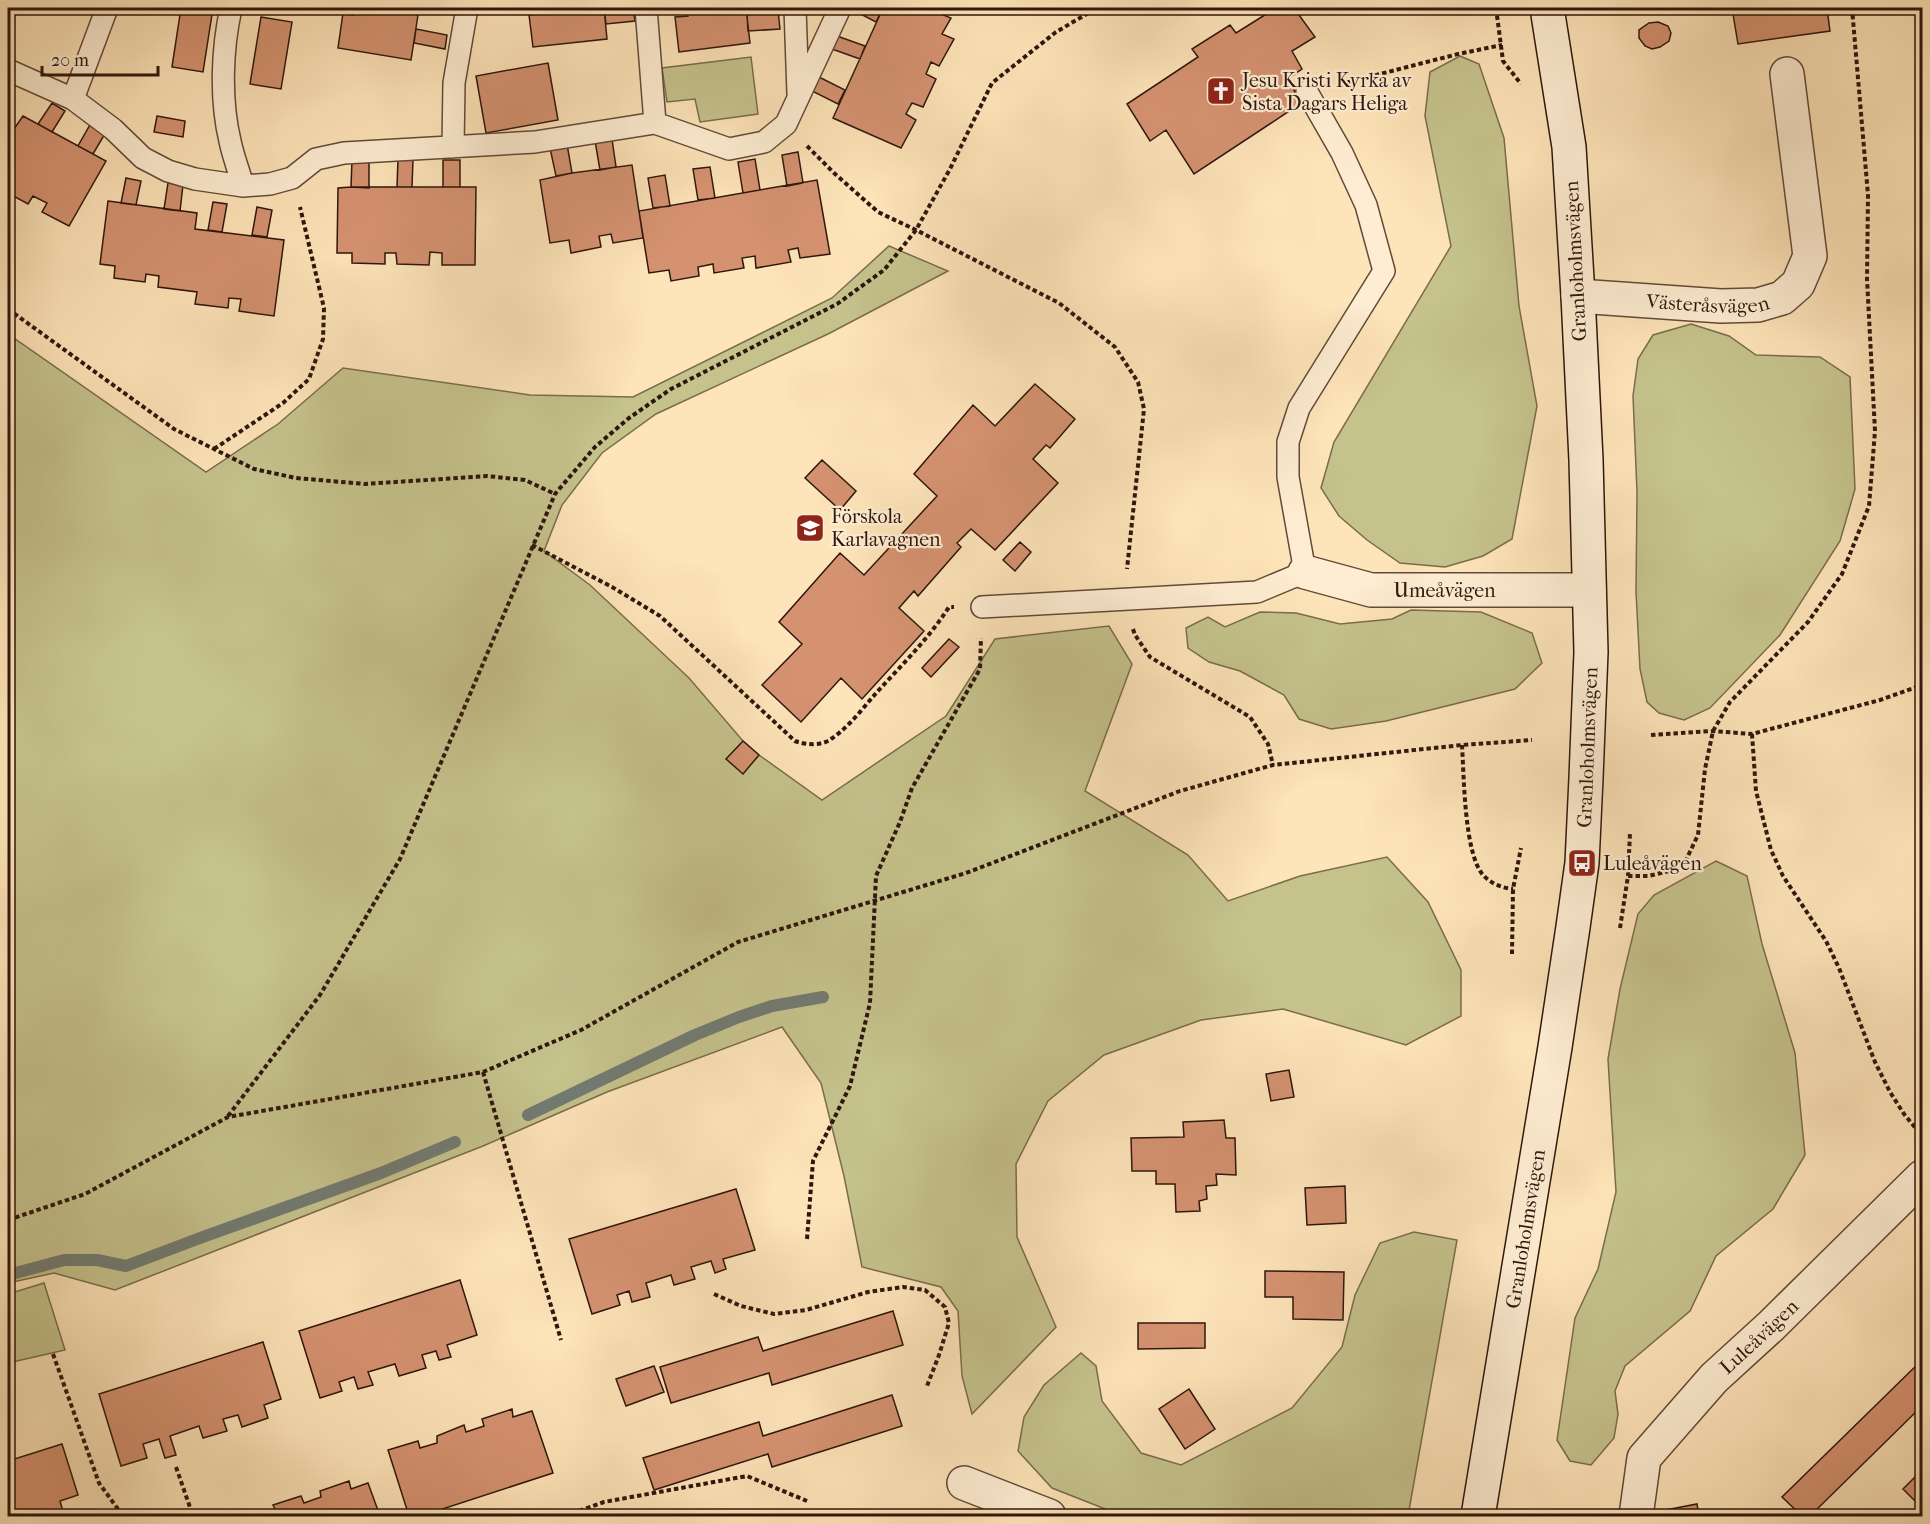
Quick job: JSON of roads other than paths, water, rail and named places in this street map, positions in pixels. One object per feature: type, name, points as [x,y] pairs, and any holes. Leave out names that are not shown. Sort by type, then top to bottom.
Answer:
[{"type":"street","name":"Granloholmsvägen","points":[[1478,1516],[1555,1047],[1582,863],[1591,652],[1586,460],[1569,147],[1547,8]]},
{"type":"street","name":"Västeråsvägen","points":[[1578,296],[1721,306],[1758,305],[1782,298],[1798,284],[1810,256],[1787,74]]},
{"type":"street","name":"Umeåvägen","points":[[1305,572],[1371,590],[1589,590]]},
{"type":"street","name":"Luleåvägen","points":[[1636,1516],[1644,1458],[1714,1378],[1771,1326],[1923,1177]]},
{"type":"street","points":[[964,1483],[1049,1516]]},
{"type":"lane","points":[[73,99],[108,8]]},
{"type":"lane","points":[[231,8],[225,37],[223,84],[229,141],[243,186]]},
{"type":"lane","points":[[453,147],[454,83],[467,8]]},
{"type":"lane","points":[[646,8],[655,123]]},
{"type":"lane","points":[[795,8],[798,99]]},
{"type":"lane","points":[[8,70],[73,99],[113,129],[143,158],[168,171],[195,179],[243,186],[270,184],[292,178],[316,159],[344,153],[535,142],[655,123],[729,149],[764,142],[786,124],[840,8]]},
{"type":"lane","points":[[981,607],[1257,591],[1305,572],[1288,477],[1288,442],[1299,408],[1384,271],[1366,205],[1342,153],[1311,97]]},
{"type":"waterway","points":[[528,1115],[695,1035],[739,1017],[772,1006],[823,997]]},
{"type":"waterway","points":[[8,1275],[64,1260],[97,1260],[126,1266],[381,1173],[455,1142]]},
{"type":"place","name":"Jesu Kristi Kyrka av Sista Dagars Heliga","points":[[1221,91]]},
{"type":"place","name":"Förskola Karlavagnen","points":[[810,528]]},
{"type":"place","name":"Luleåvägen","points":[[1582,863]]}]
